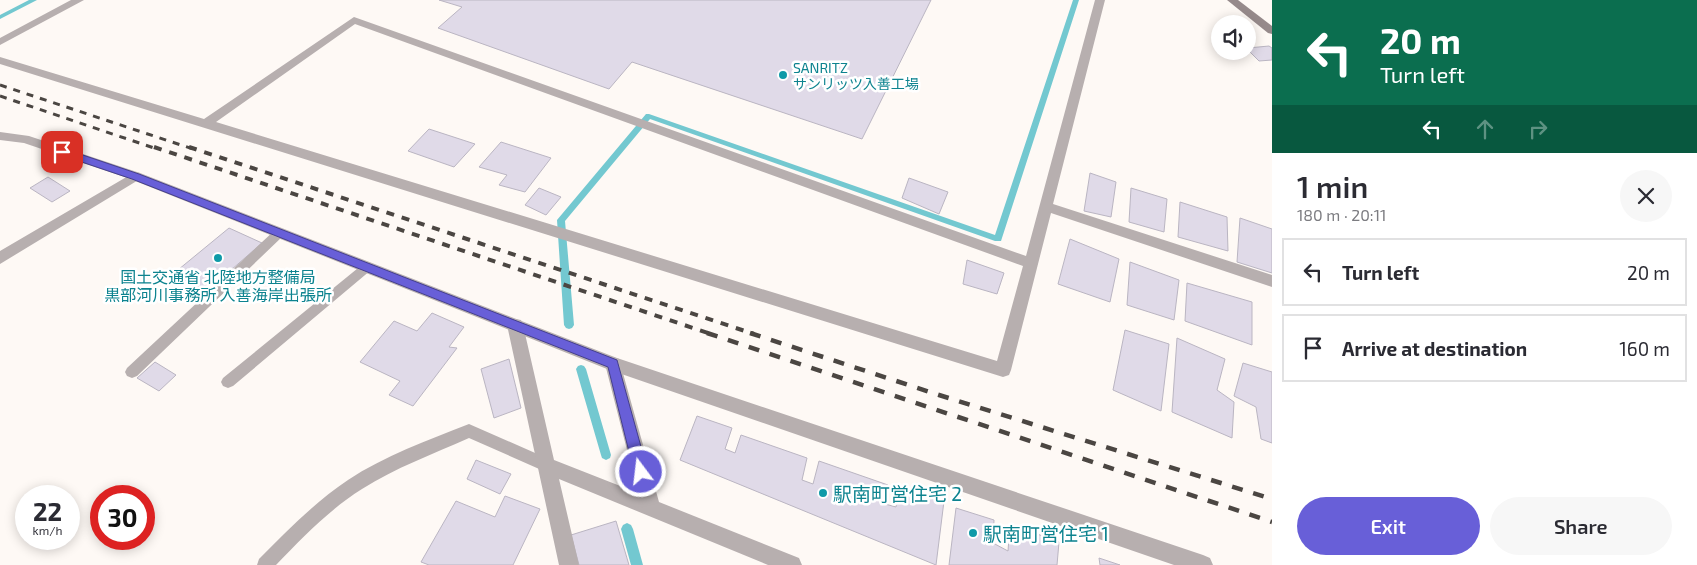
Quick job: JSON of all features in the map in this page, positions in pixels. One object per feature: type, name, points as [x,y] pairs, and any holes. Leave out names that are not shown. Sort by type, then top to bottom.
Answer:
[{"type":"main road","points":[[1232,0],[1272,31]]},
{"type":"street","points":[[0,42],[79,0]]},
{"type":"street","points":[[0,60],[1002,370],[1032,264],[1100,0]]},
{"type":"street","points":[[205,124],[354,20],[1032,264]]},
{"type":"street","points":[[0,136],[25,139],[135,176],[613,364],[1203,565]]},
{"type":"street","points":[[0,258],[135,176]]},
{"type":"street","points":[[1047,207],[1272,281]]},
{"type":"street","points":[[515,325],[569,565]]},
{"type":"street","points":[[613,364],[651,508]]},
{"type":"street","points":[[546,465],[792,565]]},
{"type":"lane","points":[[132,372],[279,233]]},
{"type":"lane","points":[[228,382],[367,267]]},
{"type":"lane","points":[[265,565],[295,534],[342,493],[377,473],[469,431],[546,465]]},
{"type":"building","name":"SANRITZ サンリッツ入善工場","points":[[439,0],[931,0],[862,139],[632,62],[609,89],[438,28],[462,7]]},
{"type":"building","points":[[1269,46],[1272,48],[1272,60],[1259,61],[1256,58],[1256,47]]},
{"type":"building","points":[[429,129],[475,144],[454,167],[408,151]]},
{"type":"building","points":[[501,142],[551,158],[525,192],[499,185],[507,175],[479,167]]},
{"type":"building","points":[[1090,173],[1116,182],[1111,217],[1084,211]]},
{"type":"building","points":[[48,177],[70,191],[52,202],[30,188]]},
{"type":"building","points":[[909,178],[948,192],[939,214],[902,198]]},
{"type":"building","points":[[539,188],[561,197],[546,215],[525,205]]},
{"type":"building","points":[[1131,188],[1167,199],[1164,232],[1129,222]]},
{"type":"building","points":[[1180,202],[1227,217],[1228,251],[1178,237]]},
{"type":"building","points":[[1240,218],[1272,229],[1272,273],[1237,262]]},
{"type":"building","name":"国土交通省 北陸地方整備局 黒部河川事務所 入善海岸出張所","points":[[229,228],[262,243],[207,291],[173,274]]},
{"type":"building","points":[[1070,239],[1119,259],[1110,302],[1058,284]]},
{"type":"building","points":[[967,260],[1004,273],[997,294],[963,284]]},
{"type":"building","points":[[1130,262],[1179,280],[1174,320],[1127,305]]},
{"type":"building","points":[[1187,283],[1252,302],[1252,345],[1185,321]]},
{"type":"building","points":[[432,313],[464,327],[449,347],[457,348],[413,406],[389,395],[400,381],[360,362],[394,321],[417,331]]},
{"type":"building","points":[[1125,330],[1169,344],[1161,411],[1113,390]]},
{"type":"building","points":[[1177,338],[1225,359],[1217,390],[1234,402],[1232,438],[1172,412]]},
{"type":"building","points":[[509,359],[521,408],[494,418],[481,369]]},
{"type":"building","points":[[155,362],[176,375],[159,391],[137,378]]},
{"type":"building","points":[[1243,363],[1272,372],[1272,443],[1261,439],[1256,407],[1234,396]]},
{"type":"building","name":"駅南町営住宅 2","points":[[697,416],[732,428],[725,449],[735,453],[741,435],[807,458],[802,480],[813,484],[819,461],[888,485],[885,504],[896,507],[899,486],[944,501],[936,565],[680,460]]},
{"type":"building","points":[[476,460],[511,474],[500,494],[467,479]]},
{"type":"building","points":[[505,496],[540,509],[513,565],[429,565],[421,562],[456,501],[495,517]]},
{"type":"building","name":"駅南町営住宅 1","points":[[956,508],[994,520],[993,543],[1008,551],[1010,524],[1059,542],[1057,565],[949,565]]},
{"type":"building","points":[[616,521],[629,565],[579,565],[571,535]]},
{"type":"building","name":"駅南町営住宅 1","points":[[1099,558],[1120,565],[1100,565]]},
{"type":"waterway","points":[[0,17],[34,0]]},
{"type":"waterway","points":[[569,325],[561,220],[649,116],[998,239],[1076,0]]},
{"type":"waterway","points":[[581,369],[606,455]]},
{"type":"waterway","points":[[627,529],[637,565]]},
{"type":"railway","points":[[0,85],[193,149]]},
{"type":"railway","points":[[0,96],[157,149]]},
{"type":"railway","points":[[154,147],[711,334]]},
{"type":"railway","points":[[189,147],[754,334]]},
{"type":"railway","points":[[707,333],[1272,522]]},
{"type":"railway","points":[[750,333],[939,395],[1272,499]]},
{"type":"place","name":"SANRITZ サンリッツ入善工場","points":[[783,75]]},
{"type":"place","name":"国土交通省 北陸地方整備局 黒部河川事務所 入善海岸出張所","points":[[218,258]]},
{"type":"place","name":"駅南町営住宅 2","points":[[823,493]]},
{"type":"place","name":"駅南町営住宅 1","points":[[973,533]]},
{"type":"route","points":[[62,152],[135,176],[613,364],[641,472]]}]
